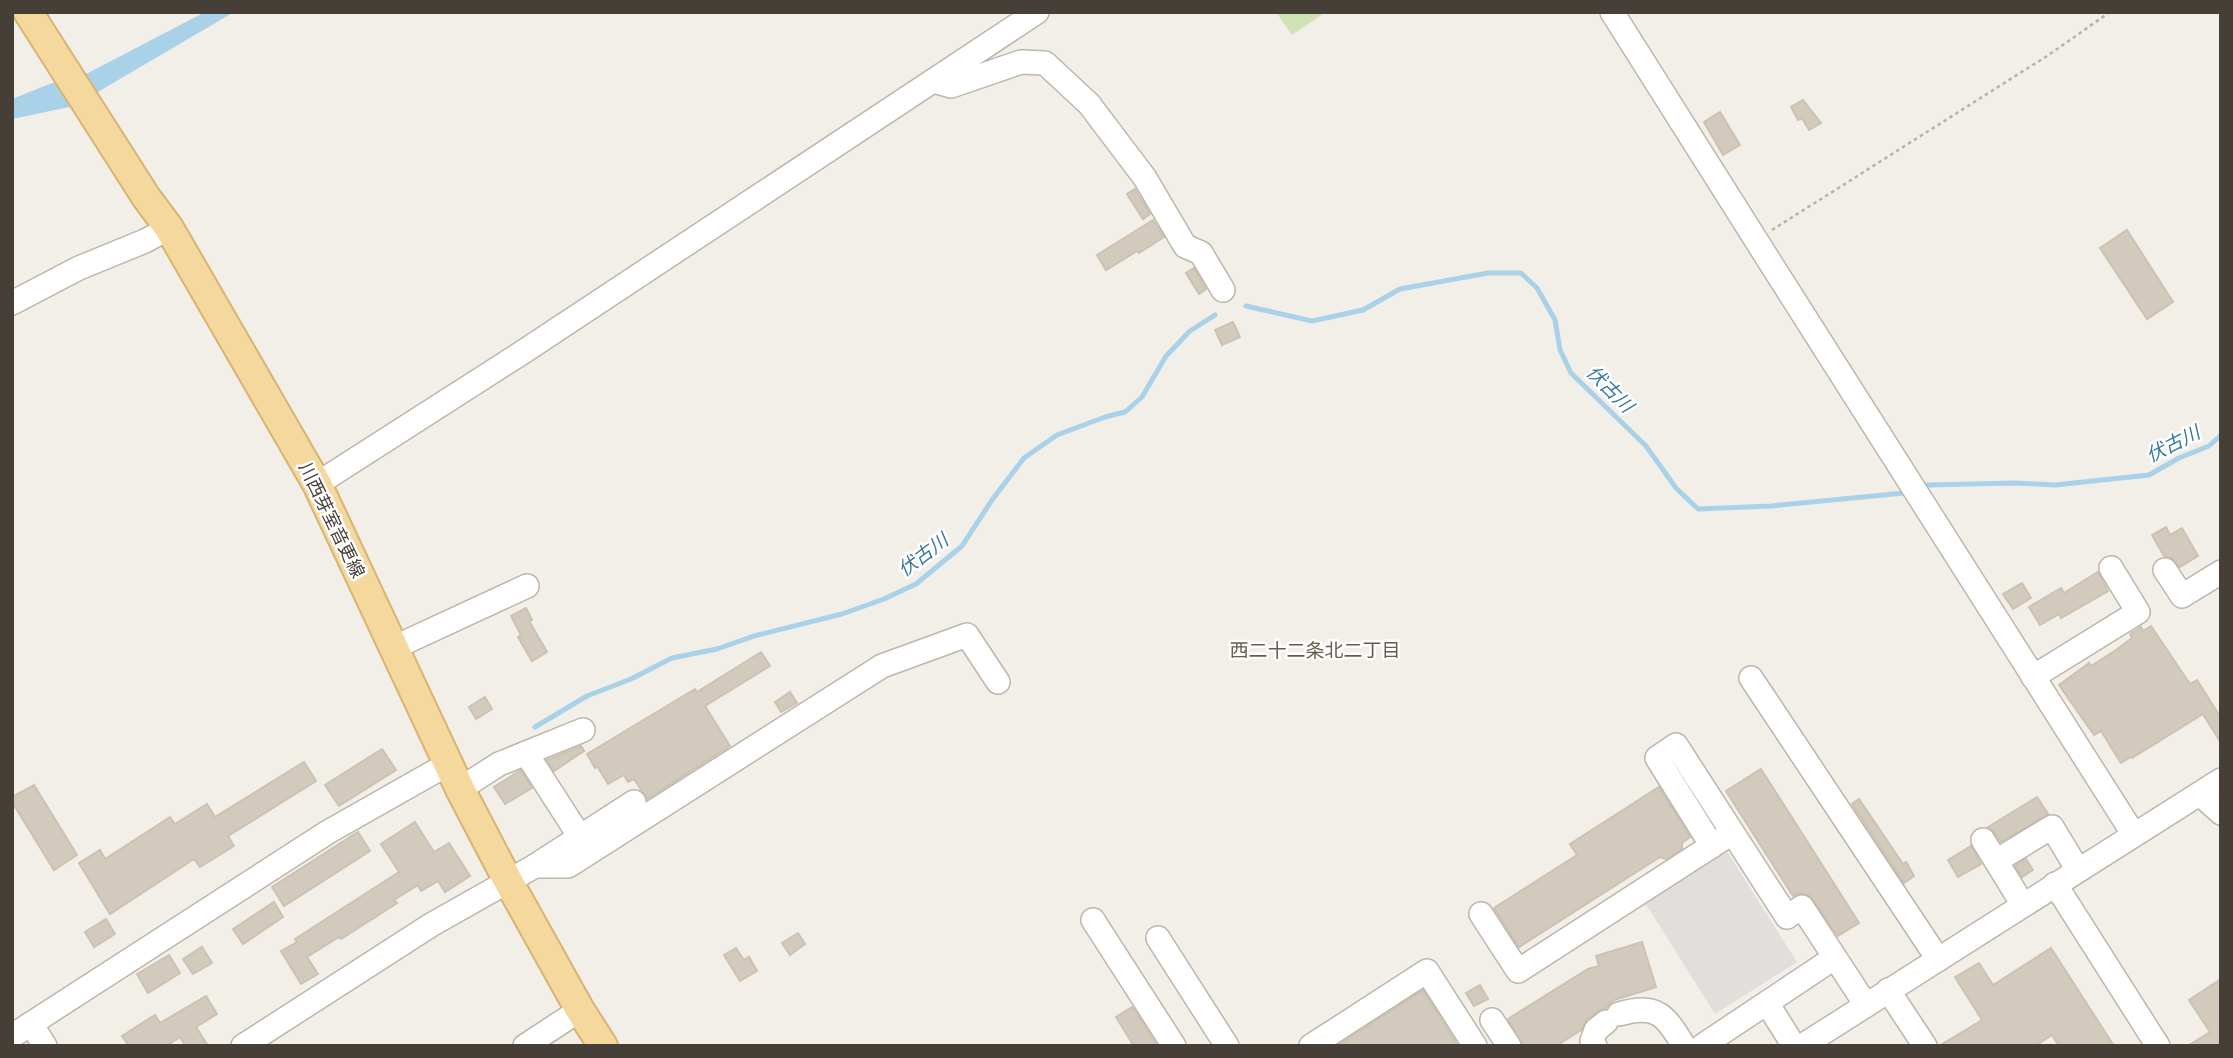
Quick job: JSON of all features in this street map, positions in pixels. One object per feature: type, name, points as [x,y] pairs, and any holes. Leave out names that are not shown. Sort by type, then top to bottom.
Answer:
[{"type":"main road","name":"川西芽室音更線","points":[[28,12],[146,197],[169,228],[317,484],[454,776],[580,1010],[603,1046]]},
{"type":"street","points":[[317,484],[520,354],[1037,12]]},
{"type":"street","points":[[1612,12],[1755,242],[2134,835]]},
{"type":"street","points":[[933,81],[951,86],[1021,62],[1045,63],[1089,104],[1145,178],[1185,246],[1200,253],[1223,290]]},
{"type":"street","points":[[12,303],[79,268],[145,242],[169,228]]},
{"type":"street","points":[[2033,677],[2138,612],[2111,568]]},
{"type":"street","points":[[2165,570],[2182,596],[2221,572]]},
{"type":"street","points":[[393,648],[527,586]]},
{"type":"street","points":[[535,866],[568,866],[882,666],[967,635],[998,682]]},
{"type":"street","points":[[1751,678],[1938,959]]},
{"type":"street","points":[[45,1046],[21,1030],[328,832],[454,776],[499,764],[583,730]]},
{"type":"street","points":[[1712,846],[1657,758],[1676,745],[1787,917],[1802,907],[1866,1005]]},
{"type":"street","points":[[526,753],[580,837]]},
{"type":"street","points":[[1802,1046],[2221,780]]},
{"type":"street","points":[[2200,794],[2221,813]]},
{"type":"street","points":[[243,1046],[431,925],[535,866],[634,802]]},
{"type":"street","points":[[1996,861],[2052,827],[2078,870]]},
{"type":"street","points":[[1481,914],[1518,971],[1733,833]]},
{"type":"street","points":[[1983,840],[2022,905]]},
{"type":"street","points":[[2055,884],[2158,1046]]},
{"type":"street","points":[[1093,920],[1174,1046]]},
{"type":"street","points":[[1158,938],[1227,1046]]},
{"type":"street","points":[[1702,1046],[1834,958]]},
{"type":"street","points":[[1311,1046],[1427,971],[1475,1046]]},
{"type":"street","points":[[1888,990],[1925,1046]]},
{"type":"street","points":[[1766,1003],[1794,1046]]},
{"type":"street","points":[[1595,1046],[1592,1041],[1596,1030],[1612,1018],[1637,1009],[1656,1011],[1670,1024],[1684,1046]]},
{"type":"street","points":[[525,1046],[580,1010]]},
{"type":"street","points":[[1492,1020],[1509,1046]]},
{"type":"path","points":[[1755,242],[2110,12]]},
{"type":"green space","points":[[1276,12],[1326,12],[1292,35]]},
{"type":"shaded area","points":[[1726,850],[1797,962],[1715,1014],[1644,901]]},
{"type":"water","points":[[205,12],[234,12],[74,106],[12,119],[12,99],[52,83],[88,73]]},
{"type":"building","points":[[1803,100],[1821,123],[1809,130],[1802,118],[1798,120],[1791,107]]},
{"type":"building","points":[[1720,112],[1740,145],[1723,155],[1704,122]]},
{"type":"building","points":[[1135,189],[1150,214],[1143,219],[1127,194]]},
{"type":"building","points":[[1153,220],[1164,237],[1106,270],[1097,255]]},
{"type":"building","points":[[2127,230],[2173,302],[2147,319],[2100,248]]},
{"type":"building","points":[[1194,268],[1206,289],[1199,294],[1186,273]]},
{"type":"building","points":[[1233,322],[1240,337],[1222,345],[1215,330]]},
{"type":"building","points":[[2166,527],[2170,535],[2182,528],[2198,556],[2180,567],[2172,558],[2164,556],[2152,535]]},
{"type":"building","points":[[2098,572],[2108,591],[2061,618],[2059,614],[2040,625],[2029,607],[2061,588],[2064,593]]},
{"type":"building","points":[[2022,583],[2031,598],[2013,609],[2003,594]]},
{"type":"building","points":[[526,608],[532,620],[529,621],[547,652],[532,661],[518,637],[521,635],[511,616]]},
{"type":"building","points":[[2151,626],[2190,684],[2197,680],[2221,718],[2221,743],[2203,714],[2121,763],[2101,731],[2094,735],[2059,685],[2089,663],[2091,666],[2116,650],[2132,638],[2130,634],[2141,627],[2143,631]]},
{"type":"building","points":[[761,652],[770,666],[705,706],[730,746],[647,799],[634,779],[628,782],[624,775],[608,784],[597,766],[595,768],[587,754],[695,689],[697,692]]},
{"type":"building","points":[[790,692],[797,703],[781,712],[775,702]]},
{"type":"building","points":[[485,697],[492,709],[476,719],[469,707]]},
{"type":"building","points":[[581,746],[584,751],[554,771],[547,760]]},
{"type":"building","points":[[382,749],[396,770],[339,806],[325,785]]},
{"type":"building","points":[[304,762],[316,781],[228,836],[234,846],[200,867],[194,859],[110,914],[79,863],[100,850],[105,859],[170,817],[175,824],[207,804],[215,817]]},
{"type":"building","points":[[1761,769],[1859,923],[1838,936],[1809,895],[1800,893],[1793,896],[1726,791]]},
{"type":"building","points":[[521,770],[532,788],[505,804],[494,787]]},
{"type":"building","points":[[34,785],[77,855],[54,870],[12,802],[12,797]]},
{"type":"building","points":[[1659,787],[1690,837],[1682,843],[1682,849],[1666,859],[1660,857],[1519,947],[1494,908],[1577,855],[1570,844]]},
{"type":"building","points":[[2037,797],[2048,814],[2001,842],[1988,827]]},
{"type":"building","points":[[1859,799],[1914,876],[1904,883],[1852,804]]},
{"type":"building","points":[[415,822],[434,852],[449,843],[470,876],[445,892],[438,881],[421,891],[418,885],[394,900],[397,903],[307,957],[318,974],[301,984],[281,951],[297,942],[295,939],[399,872],[381,844]]},
{"type":"building","points":[[358,832],[370,851],[284,906],[272,887]]},
{"type":"building","points":[[1971,846],[1981,864],[1958,877],[1948,860]]},
{"type":"building","points":[[2026,859],[2033,870],[2022,877],[2015,866]]},
{"type":"building","points":[[274,902],[283,917],[243,944],[233,929]]},
{"type":"building","points":[[106,919],[115,934],[94,947],[85,932]]},
{"type":"building","points":[[798,933],[805,944],[790,955],[782,943]]},
{"type":"building","points":[[1642,942],[1656,987],[1614,1000],[1587,1019],[1581,1030],[1556,1046],[1523,1046],[1508,1019],[1588,969],[1599,966],[1596,956]]},
{"type":"building","points":[[202,947],[212,963],[193,974],[183,959]]},
{"type":"building","points":[[736,948],[744,960],[749,957],[757,971],[740,981],[724,955]]},
{"type":"building","points":[[2051,948],[2114,1046],[2059,1046],[2052,1035],[2035,1046],[1939,1046],[1982,1020],[1955,977],[1979,963],[1993,985]]},
{"type":"building","points":[[169,955],[180,973],[148,993],[137,974]]},
{"type":"building","points":[[2221,979],[2221,1046],[2188,1046],[2210,1032],[2189,1000]]},
{"type":"building","points":[[1480,985],[1488,999],[1474,1006],[1466,993]]},
{"type":"building","points":[[1423,990],[1458,1046],[1337,1046]]},
{"type":"building","points":[[206,996],[217,1014],[196,1027],[208,1046],[186,1046],[180,1037],[166,1046],[129,1046],[122,1036],[155,1015],[160,1023]]},
{"type":"building","points":[[1132,1007],[1157,1046],[1134,1046],[1116,1017]]},
{"type":"waterway","name":"伏古川","points":[[1246,306],[1312,321],[1363,310],[1400,289],[1488,273],[1521,273],[1537,288],[1555,320],[1560,350],[1571,373],[1646,446],[1676,488],[1698,509],[1771,506],[1904,493]]},
{"type":"waterway","name":"伏古川","points":[[535,727],[587,696],[631,679],[672,658],[717,649],[754,636],[842,614],[916,584],[962,546],[1024,458],[1057,435],[1125,412],[1142,397],[1166,356],[1190,331],[1215,315]]},
{"type":"waterway","name":"伏古川","points":[[1927,485],[2055,485],[2149,475],[2179,458],[2209,446],[2221,435]]},
{"type":"district","name":"西二十二条北二丁目","points":[[1315,650]]}]
